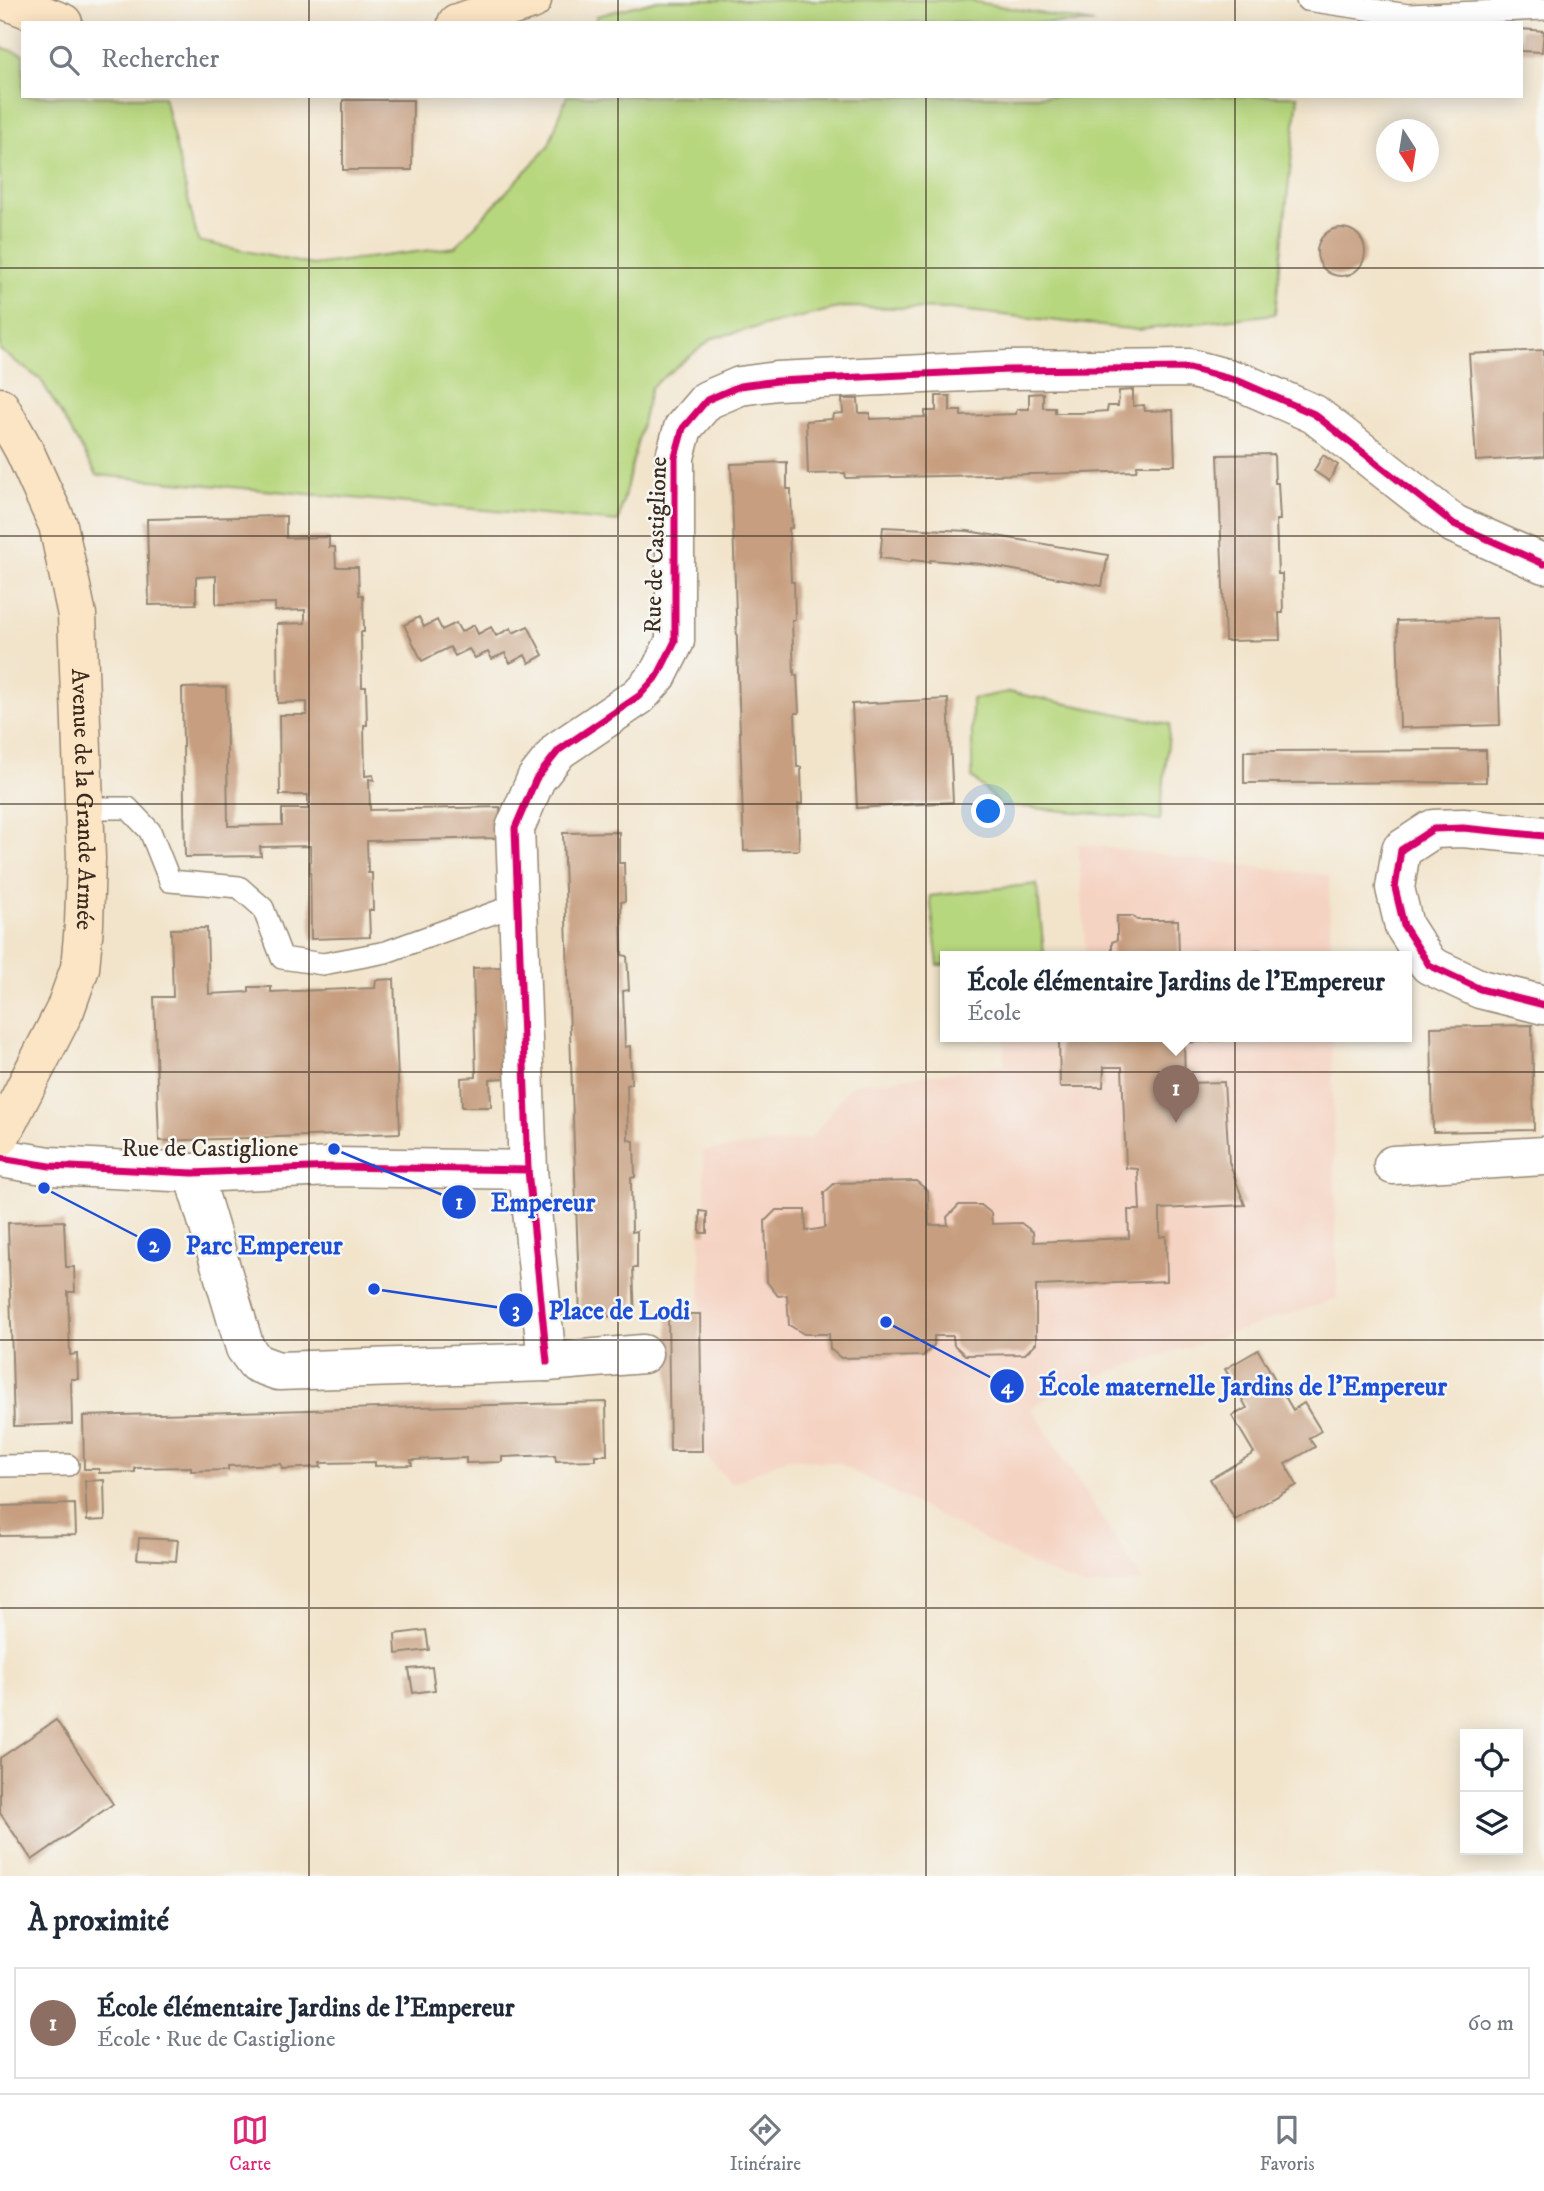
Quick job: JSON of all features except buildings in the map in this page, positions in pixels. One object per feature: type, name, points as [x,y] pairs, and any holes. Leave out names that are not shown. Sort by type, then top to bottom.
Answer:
[{"type":"main road","points":[[5,0],[58,21]]},
{"type":"main road","points":[[464,21],[532,0]]},
{"type":"main road","name":"Avenue de la Grande Armée","points":[[0,407],[24,450],[58,525],[77,615],[85,871],[80,968],[65,1010],[0,1137]]},
{"type":"street","name":"Rue de Castiglione","points":[[0,1158],[50,1166],[193,1173],[333,1167],[528,1170],[515,828],[536,779],[559,750],[639,696],[658,676],[675,641],[675,457],[683,428],[707,400],[740,386],[777,381],[1008,370],[1189,368],[1241,382],[1314,414],[1454,524],[1544,564]]},
{"type":"street","points":[[1544,836],[1463,828],[1433,829],[1401,850],[1395,888],[1404,926],[1429,965],[1480,989],[1544,1005]]},
{"type":"street","points":[[1393,1166],[1544,1156]]},
{"type":"street","points":[[528,1170],[547,1362]]},
{"type":"street","points":[[193,1173],[245,1348],[256,1363],[278,1371],[547,1362],[643,1354]]},
{"type":"lane","points":[[1307,0],[1408,15],[1544,9]]},
{"type":"lane","points":[[84,808],[128,808],[150,831],[170,881],[239,887],[263,908],[282,958],[323,964],[386,952],[518,904]]},
{"type":"lane","points":[[0,1466],[68,1465]]},
{"type":"shaded area","points":[[1078,844],[1329,876],[1331,951],[1086,951]]},
{"type":"shaded area","points":[[1004,1042],[1332,1042],[1337,1299],[1066,1386],[1031,1408],[1143,1581],[1085,1587],[1032,1565],[838,1463],[788,1458],[731,1484],[702,1451],[700,1233],[707,1232],[703,1151],[811,1139],[850,1085],[1004,1065]]},
{"type":"green space","points":[[657,0],[966,0],[1083,21],[595,21],[597,16]]},
{"type":"green space","points":[[0,47],[21,53],[21,98],[164,98],[198,241],[312,265],[455,247],[548,147],[566,98],[1298,98],[1275,314],[1138,330],[950,309],[843,307],[713,338],[651,387],[618,522],[97,475],[41,380],[0,350]]},
{"type":"green space","points":[[1008,692],[1170,724],[1160,820],[1001,805],[972,777],[972,699]]},
{"type":"green space","points":[[1037,884],[1044,951],[940,951],[938,965],[930,896]]},
{"type":"cycle path","points":[[547,1362],[528,1170],[515,828],[536,779],[559,750],[639,696],[658,675],[675,641],[675,457],[683,428],[707,400],[740,386],[777,381],[1008,370],[1189,368],[1241,382],[1314,414],[1454,524],[1544,564]]},
{"type":"cycle path","points":[[1544,836],[1463,828],[1433,829],[1401,850],[1395,888],[1404,926],[1429,965],[1480,989],[1544,1005]]},
{"type":"cycle path","points":[[0,1158],[50,1166],[193,1173],[333,1167],[528,1170]]},
{"type":"place","name":"École élémentaire Jardins de l'Empereur","points":[[1176,1123]]},
{"type":"place","name":"Empereur","points":[[334,1149]]},
{"type":"place","name":"Parc Empereur","points":[[44,1188]]},
{"type":"place","name":"Place de Lodi","points":[[374,1289]]},
{"type":"place","name":"École maternelle Jardins de l'Empereur","points":[[886,1322]]}]
